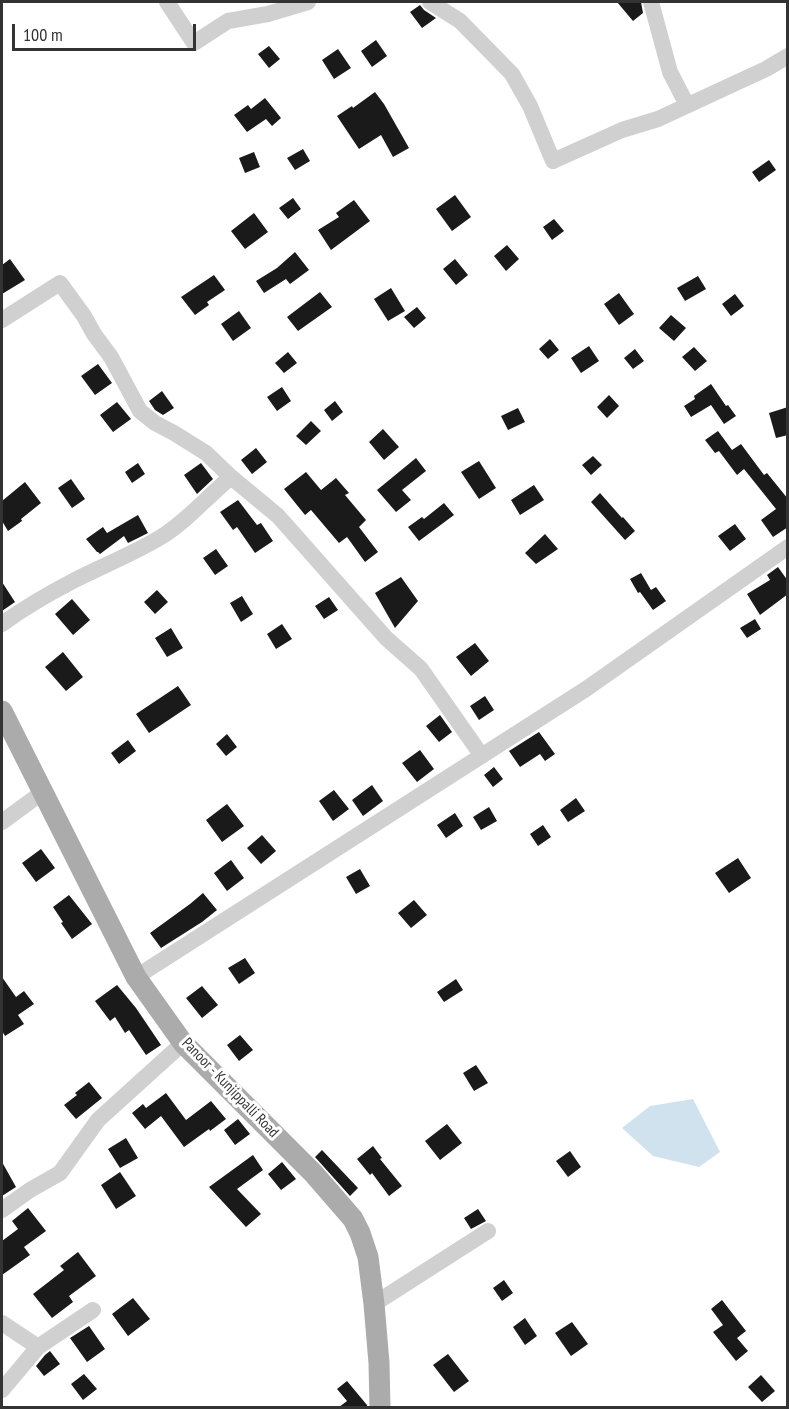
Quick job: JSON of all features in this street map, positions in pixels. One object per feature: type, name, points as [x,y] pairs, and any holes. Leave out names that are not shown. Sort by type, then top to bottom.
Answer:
[{"type":"main road","name":"Panoor - Kunjippalli Road","points":[[2,711],[136,977],[183,1044],[314,1174],[353,1219],[368,1257],[379,1363],[380,1407]]},
{"type":"street","points":[[167,2],[194,44],[228,21],[268,14],[308,2]]},
{"type":"street","points":[[430,2],[460,21],[512,74],[530,106],[553,161],[622,130],[658,119],[766,69],[788,56]]},
{"type":"street","points":[[651,2],[670,72],[687,105]]},
{"type":"street","points":[[2,320],[60,283],[111,357],[140,411],[155,423],[206,453],[278,516],[387,638],[421,669],[482,756]]},
{"type":"street","points":[[2,624],[23,608],[74,580],[163,536],[231,477]]},
{"type":"street","points":[[136,977],[586,689],[788,547]]},
{"type":"street","points":[[2,822],[43,792]]},
{"type":"street","points":[[2,1210],[30,1190],[60,1173],[98,1120],[183,1044]]},
{"type":"street","points":[[374,1304],[488,1232]]},
{"type":"street","points":[[2,1390],[38,1347],[93,1310]]},
{"type":"street","points":[[2,1323],[38,1347]]},
{"type":"water","points":[[693,1099],[720,1152],[699,1167],[653,1156],[622,1128],[650,1106]]},
{"type":"building","points":[[617,2],[641,2],[643,13],[633,21]]},
{"type":"building","points":[[420,5],[436,18],[422,28],[410,12]]},
{"type":"building","points":[[376,40],[387,56],[372,67],[361,51]]},
{"type":"building","points":[[269,46],[280,59],[269,68],[258,54]]},
{"type":"building","points":[[338,49],[351,68],[334,79],[322,60]]},
{"type":"building","points":[[375,92],[409,148],[393,157],[381,135],[359,149],[337,116]]},
{"type":"building","points":[[265,98],[281,118],[272,126],[266,119],[247,132],[234,115],[248,105],[251,109]]},
{"type":"building","points":[[303,149],[310,161],[295,170],[287,158]]},
{"type":"building","points":[[254,152],[260,167],[245,173],[239,158]]},
{"type":"building","points":[[769,160],[776,170],[759,182],[752,172]]},
{"type":"building","points":[[455,195],[471,217],[452,231],[436,209]]},
{"type":"building","points":[[293,198],[301,209],[288,219],[279,208]]},
{"type":"building","points":[[354,200],[370,221],[331,250],[318,230],[339,217],[336,213]]},
{"type":"building","points":[[254,213],[268,232],[245,249],[231,231]]},
{"type":"building","points":[[554,219],[564,231],[552,240],[543,227]]},
{"type":"building","points":[[507,245],[519,259],[506,271],[494,256]]},
{"type":"building","points":[[295,252],[309,270],[290,284],[286,279],[264,293],[256,281],[277,268]]},
{"type":"building","points":[[10,259],[25,280],[2,294],[2,265]]},
{"type":"building","points":[[455,259],[468,275],[456,285],[443,269]]},
{"type":"building","points":[[214,275],[225,290],[207,302],[209,305],[195,315],[181,297]]},
{"type":"building","points":[[698,276],[706,289],[685,301],[677,288]]},
{"type":"building","points":[[391,288],[405,311],[388,321],[374,299]]},
{"type":"building","points":[[320,292],[332,307],[298,331],[287,317]]},
{"type":"building","points":[[619,293],[634,314],[619,325],[604,304]]},
{"type":"building","points":[[735,294],[744,306],[731,316],[722,304]]},
{"type":"building","points":[[417,307],[426,318],[414,328],[404,317]]},
{"type":"building","points":[[239,311],[251,328],[233,341],[221,324]]},
{"type":"building","points":[[671,315],[686,328],[674,341],[659,328]]},
{"type":"building","points":[[550,339],[559,350],[548,359],[539,349]]},
{"type":"building","points":[[589,346],[599,361],[581,373],[571,358]]},
{"type":"building","points":[[694,347],[707,361],[695,371],[682,357]]},
{"type":"building","points":[[635,349],[644,361],[633,369],[624,358]]},
{"type":"building","points":[[288,352],[297,363],[284,373],[275,363]]},
{"type":"building","points":[[98,364],[112,383],[95,395],[81,376]]},
{"type":"building","points":[[711,384],[736,416],[724,424],[711,405],[691,417],[684,406]]},
{"type":"building","points":[[282,387],[291,401],[277,411],[267,397]]},
{"type":"building","points":[[162,391],[174,408],[163,415],[155,410],[149,401]]},
{"type":"building","points":[[609,395],[619,406],[607,418],[597,407]]},
{"type":"building","points":[[335,401],[343,412],[332,421],[324,410]]},
{"type":"building","points":[[117,402],[131,419],[113,432],[100,415]]},
{"type":"building","points":[[788,407],[788,435],[776,438],[769,413]]},
{"type":"building","points":[[518,408],[525,422],[508,430],[501,416]]},
{"type":"building","points":[[311,421],[321,431],[306,445],[296,436]]},
{"type":"building","points":[[383,429],[399,447],[384,460],[369,442]]},
{"type":"building","points":[[718,431],[732,450],[741,444],[764,475],[767,473],[788,499],[788,527],[773,537],[761,520],[776,509],[744,469],[737,475],[719,451],[715,453],[705,440]]},
{"type":"building","points":[[256,448],[267,462],[252,474],[241,460]]},
{"type":"building","points":[[593,456],[602,465],[591,475],[582,465]]},
{"type":"building","points":[[416,458],[426,471],[402,490],[411,500],[396,512],[377,490]]},
{"type":"building","points":[[479,461],[496,488],[479,499],[461,472]]},
{"type":"building","points":[[138,463],[145,474],[132,483],[125,472]]},
{"type":"building","points":[[201,463],[213,479],[197,494],[184,475]]},
{"type":"building","points":[[306,472],[321,490],[336,478],[349,493],[345,495],[366,520],[359,527],[378,552],[365,562],[347,537],[339,543],[311,510],[305,515],[284,489]]},
{"type":"building","points":[[71,479],[85,499],[72,508],[58,488]]},
{"type":"building","points":[[25,482],[41,503],[8,531],[2,521],[2,501]]},
{"type":"building","points":[[534,485],[544,500],[520,515],[511,500]]},
{"type":"building","points":[[600,493],[635,531],[625,540],[591,502]]},
{"type":"building","points":[[238,500],[257,525],[261,523],[273,541],[255,553],[237,527],[233,530],[220,512]]},
{"type":"building","points":[[444,503],[454,515],[419,541],[408,527],[422,517],[424,519]]},
{"type":"building","points":[[138,515],[148,533],[128,543],[124,536],[100,554],[86,539],[103,527],[107,533]]},
{"type":"building","points":[[735,524],[746,539],[730,551],[718,536]]},
{"type":"building","points":[[545,534],[558,549],[536,564],[525,553]]},
{"type":"building","points":[[216,549],[228,566],[215,575],[203,558]]},
{"type":"building","points":[[778,567],[788,581],[788,594],[760,615],[747,594],[770,580],[767,575]]},
{"type":"building","points":[[641,573],[651,590],[656,587],[666,601],[653,610],[640,592],[638,593],[630,579]]},
{"type":"building","points":[[401,577],[418,601],[395,628],[375,593]]},
{"type":"building","points":[[2,582],[15,602],[2,611]]},
{"type":"building","points":[[157,590],[168,602],[155,614],[144,602]]},
{"type":"building","points":[[242,596],[253,614],[241,622],[230,603]]},
{"type":"building","points":[[329,597],[338,610],[324,619],[315,606]]},
{"type":"building","points":[[72,599],[90,620],[73,635],[55,614]]},
{"type":"building","points":[[755,619],[761,629],[747,638],[740,628]]},
{"type":"building","points":[[282,624],[292,639],[276,649],[267,634]]},
{"type":"building","points":[[171,628],[183,648],[167,657],[155,638]]},
{"type":"building","points":[[475,643],[489,661],[471,676],[456,657]]},
{"type":"building","points":[[63,652],[83,677],[66,691],[45,667]]},
{"type":"building","points":[[178,686],[191,705],[149,733],[136,714]]},
{"type":"building","points":[[485,696],[494,710],[479,720],[470,706]]},
{"type":"building","points":[[440,715],[452,732],[439,742],[426,726]]},
{"type":"building","points":[[539,732],[555,754],[545,761],[540,754],[520,767],[509,751]]},
{"type":"building","points":[[227,734],[237,747],[226,756],[216,744]]},
{"type":"building","points":[[128,740],[136,751],[119,764],[111,753]]},
{"type":"building","points":[[420,750],[434,769],[417,782],[402,763]]},
{"type":"building","points":[[494,767],[503,779],[493,787],[484,775]]},
{"type":"building","points":[[372,785],[383,801],[363,816],[352,800]]},
{"type":"building","points":[[334,790],[349,809],[333,821],[319,801]]},
{"type":"building","points":[[576,798],[585,811],[568,822],[560,810]]},
{"type":"building","points":[[227,804],[244,826],[222,842],[206,820]]},
{"type":"building","points":[[489,807],[497,821],[481,830],[473,817]]},
{"type":"building","points":[[455,813],[463,826],[446,838],[437,825]]},
{"type":"building","points":[[543,825],[551,837],[538,846],[530,834]]},
{"type":"building","points":[[262,835],[276,851],[261,864],[247,848]]},
{"type":"building","points":[[41,849],[55,868],[36,882],[22,863]]},
{"type":"building","points":[[738,858],[751,878],[729,893],[715,873]]},
{"type":"building","points":[[231,860],[244,878],[227,891],[214,873]]},
{"type":"building","points":[[360,869],[370,886],[356,894],[346,877]]},
{"type":"building","points":[[203,893],[217,910],[161,948],[150,933]]},
{"type":"building","points":[[69,895],[92,924],[72,939],[53,907]]},
{"type":"building","points":[[414,900],[427,915],[411,928],[398,913]]},
{"type":"building","points":[[245,958],[255,973],[239,984],[228,968]]},
{"type":"building","points":[[2,977],[16,997],[24,991],[34,1004],[18,1015],[24,1024],[5,1036],[2,1031]]},
{"type":"building","points":[[456,979],[463,990],[444,1002],[437,992]]},
{"type":"building","points":[[117,985],[161,1045],[146,1055],[129,1030],[125,1033],[115,1017],[110,1021],[95,1001]]},
{"type":"building","points":[[202,986],[218,1005],[202,1018],[186,998]]},
{"type":"building","points":[[240,1035],[253,1050],[239,1061],[227,1045]]},
{"type":"building","points":[[476,1065],[488,1083],[474,1091],[463,1073]]},
{"type":"building","points":[[89,1082],[102,1098],[76,1119],[64,1105]]},
{"type":"building","points":[[166,1093],[186,1120],[211,1101],[226,1119],[184,1147],[161,1116],[145,1129],[132,1113],[143,1104],[146,1108]]},
{"type":"building","points":[[238,1119],[250,1134],[235,1145],[224,1130]]},
{"type":"building","points":[[447,1124],[462,1143],[440,1160],[425,1141]]},
{"type":"building","points":[[126,1138],[138,1158],[120,1168],[108,1149]]},
{"type":"building","points":[[373,1146],[382,1158],[380,1159],[402,1186],[389,1196],[372,1173],[370,1175],[357,1159]]},
{"type":"building","points":[[322,1150],[358,1188],[350,1196],[315,1157]]},
{"type":"building","points":[[570,1151],[581,1167],[568,1177],[556,1161]]},
{"type":"building","points":[[253,1155],[263,1170],[237,1189],[261,1214],[246,1227],[209,1187]]},
{"type":"building","points":[[2,1162],[16,1187],[2,1196]]},
{"type":"building","points":[[282,1162],[296,1179],[281,1190],[268,1174]]},
{"type":"building","points":[[120,1172],[136,1196],[116,1209],[101,1185]]},
{"type":"building","points":[[28,1208],[46,1231],[24,1247],[30,1255],[2,1275],[2,1241],[18,1229],[12,1221]]},
{"type":"building","points":[[478,1209],[486,1221],[471,1229],[464,1218]]},
{"type":"building","points":[[78,1252],[96,1276],[69,1296],[73,1302],[52,1318],[33,1294],[64,1270],[60,1266]]},
{"type":"building","points":[[504,1280],[513,1293],[502,1301],[493,1288]]},
{"type":"building","points":[[133,1298],[150,1319],[128,1336],[112,1314]]},
{"type":"building","points":[[722,1300],[746,1331],[737,1338],[748,1351],[736,1361],[713,1332],[723,1325],[711,1309]]},
{"type":"building","points":[[525,1318],[537,1336],[525,1345],[513,1327]]},
{"type":"building","points":[[572,1322],[588,1344],[571,1356],[555,1333]]},
{"type":"building","points":[[89,1326],[105,1349],[87,1362],[70,1338]]},
{"type":"building","points":[[50,1351],[60,1364],[44,1376],[36,1366]]},
{"type":"building","points":[[448,1354],[469,1381],[454,1392],[433,1365]]},
{"type":"building","points":[[84,1374],[97,1389],[83,1400],[71,1384]]},
{"type":"building","points":[[761,1375],[775,1391],[762,1402],[748,1387]]},
{"type":"building","points":[[347,1381],[367,1407],[339,1407],[347,1401],[337,1389]]}]
